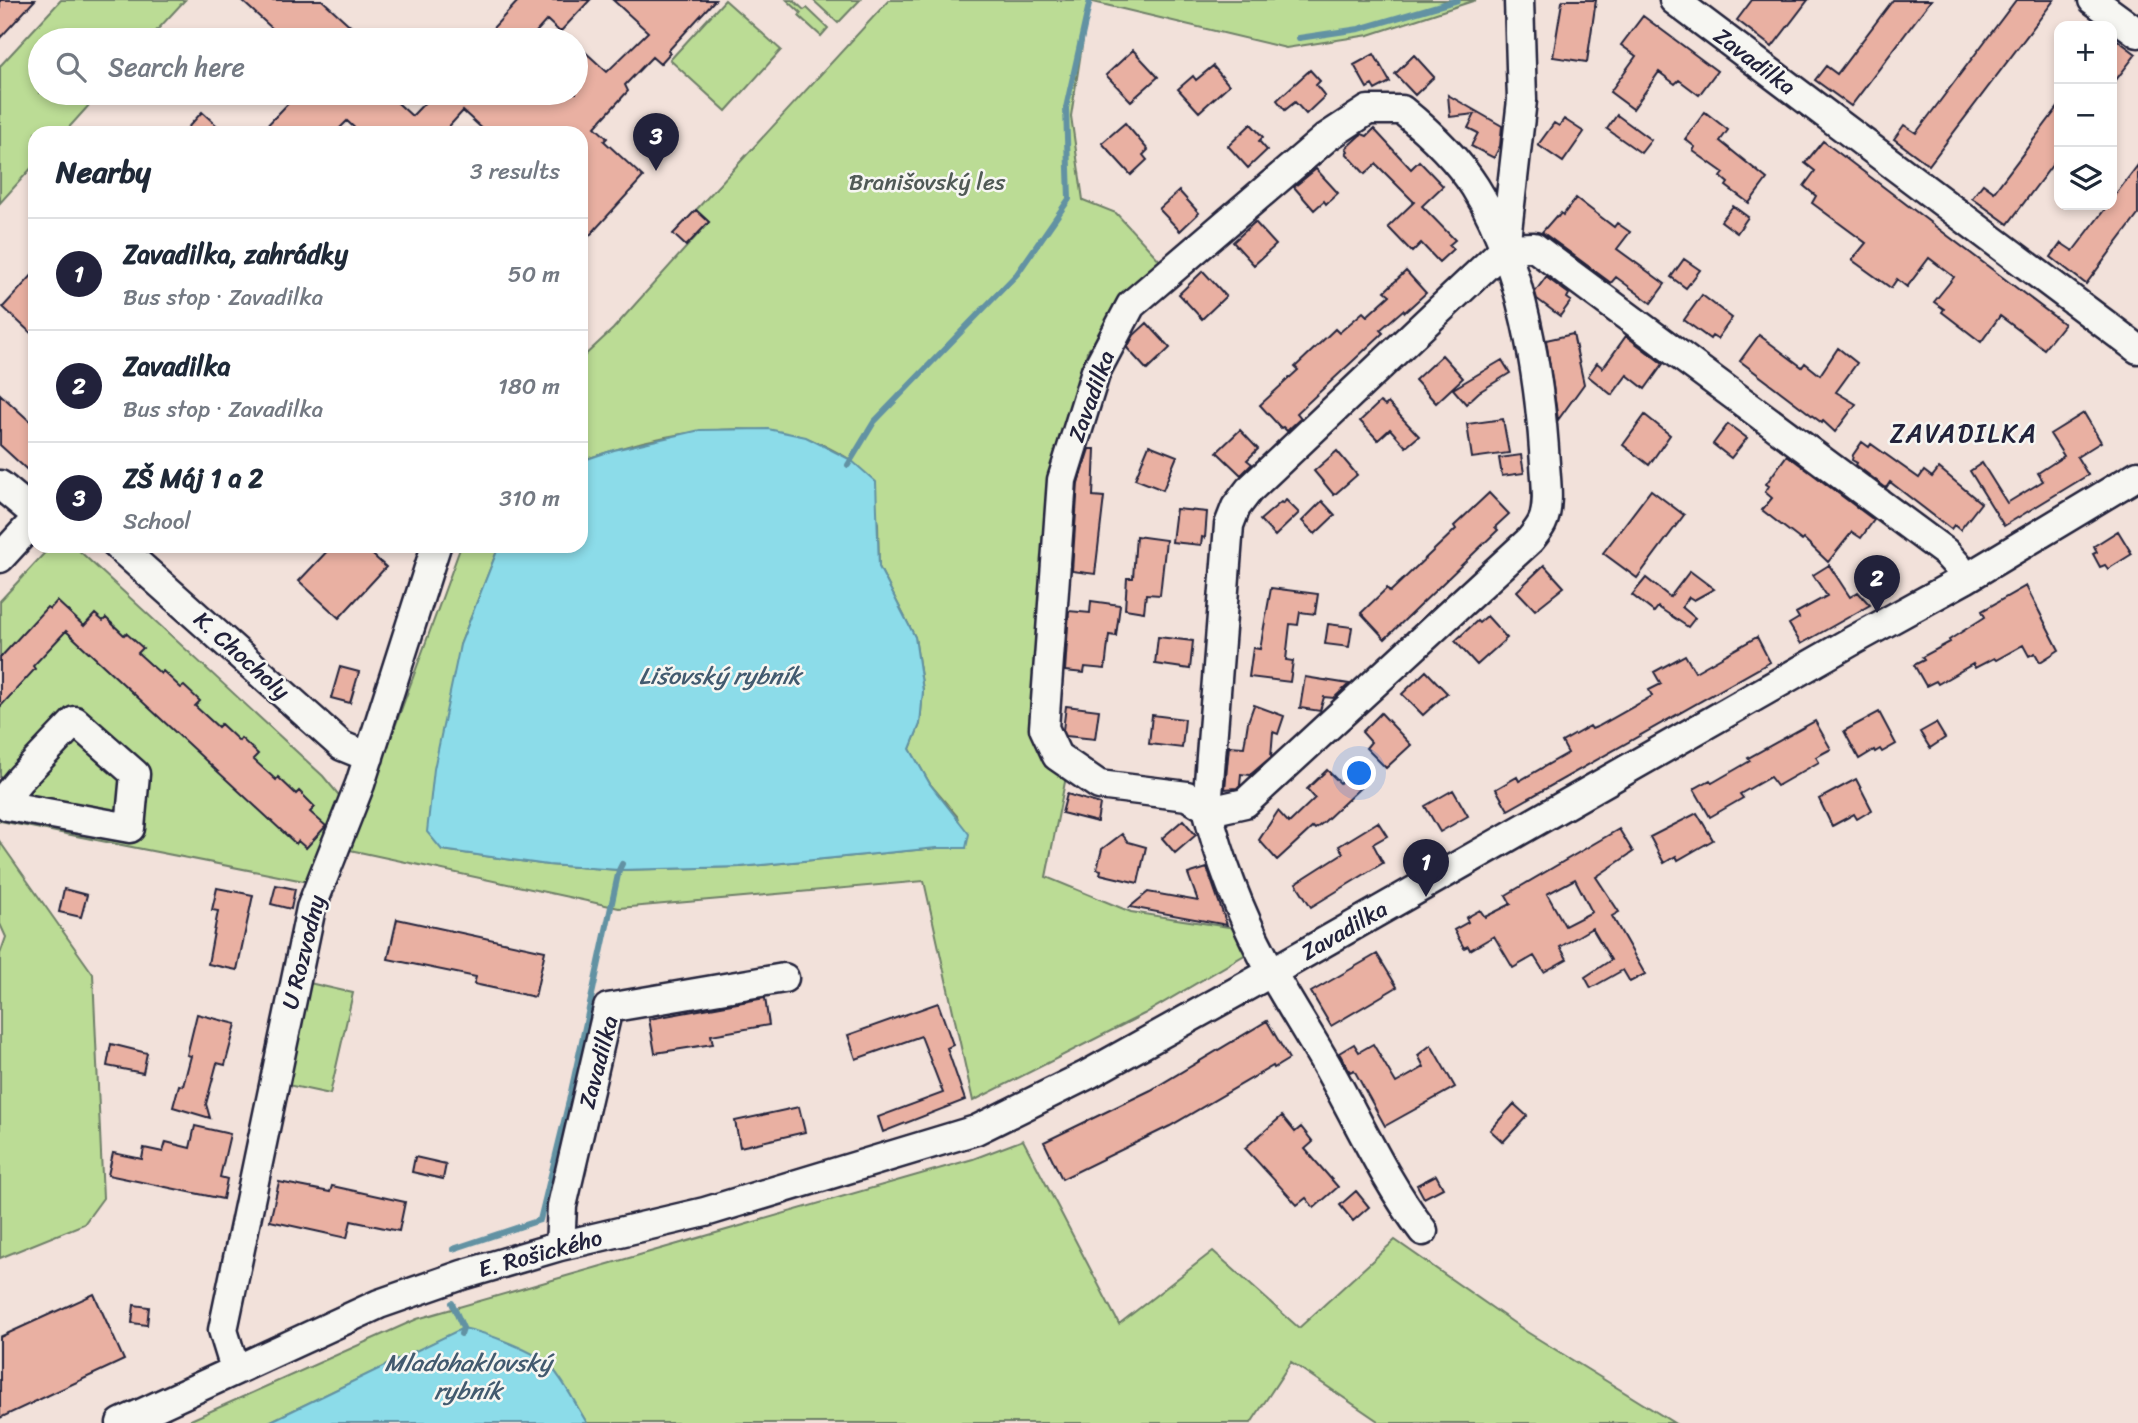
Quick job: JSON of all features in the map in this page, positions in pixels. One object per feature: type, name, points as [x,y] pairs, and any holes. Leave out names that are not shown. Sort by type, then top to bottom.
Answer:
[{"type":"street","name":"Zavadilka","points":[[1505,248],[1522,100],[1520,0]]},
{"type":"street","name":"Zavadilka","points":[[1674,0],[2138,349]]},
{"type":"street","points":[[2094,0],[2138,33]]},
{"type":"street","name":"Zavadilka","points":[[1368,110],[1402,110],[1437,139],[1475,187],[1505,248],[1533,355],[1546,476],[1543,522],[1530,540],[1245,803],[1207,808],[1187,796],[1099,785],[1057,756],[1044,728],[1062,480],[1096,371],[1131,305],[1327,137],[1368,110]]},
{"type":"street","points":[[1423,1231],[1398,1196],[1272,972],[1248,924],[1213,835],[1207,808],[1229,525],[1236,507],[1249,490],[1505,248],[1534,247],[1945,552],[1965,579]]},
{"type":"street","name":"Zavadilka","points":[[976,1130],[1087,1075],[1272,972],[1965,579],[2138,475]]},
{"type":"street","points":[[0,485],[28,508]]},
{"type":"street","points":[[0,558],[28,528]]},
{"type":"street","name":"K. Chocholy","points":[[126,553],[342,746],[369,757]]},
{"type":"street","name":"U Rozvodny","points":[[236,1370],[223,1330],[311,908],[369,757],[434,553]]},
{"type":"street","points":[[75,721],[135,774],[130,828],[8,806],[2,800],[75,721]]},
{"type":"street","name":"Zavadilka","points":[[560,1246],[562,1206],[608,1008],[784,978]]},
{"type":"street","name":"E. Rošického","points":[[121,1423],[379,1304],[462,1275],[560,1246],[705,1212],[976,1130]]},
{"type":"green space","points":[[61,0],[185,0],[159,28],[35,28]]},
{"type":"green space","points":[[725,0],[781,50],[726,111],[670,60]]},
{"type":"green space","points":[[787,0],[793,0],[804,10],[807,8],[828,28],[821,36],[799,16],[801,13]]},
{"type":"green space","points":[[813,0],[860,0],[838,23]]},
{"type":"green space","name":"Branišovský les","points":[[889,0],[1476,0],[1369,35],[1286,48],[1089,1],[1071,116],[1083,200],[1116,213],[1163,264],[1124,303],[1087,352],[1054,480],[1035,718],[1066,777],[1046,877],[1131,912],[1235,928],[1246,954],[1144,1014],[973,1101],[924,881],[619,908],[350,850],[458,553],[496,553],[460,645],[442,850],[548,865],[619,870],[740,867],[937,848],[966,848],[957,816],[930,784],[910,749],[920,724],[923,690],[915,637],[879,567],[878,523],[851,460],[803,437],[747,429],[662,437],[588,459],[588,352],[613,329],[709,222],[696,210]]},
{"type":"green space","points":[[28,36],[28,105],[89,105],[70,126],[28,126],[28,172],[0,203],[0,66]]},
{"type":"green space","points":[[45,553],[82,553],[323,776],[343,800],[314,883],[0,821],[0,601]]},
{"type":"green space","points":[[0,842],[93,974],[103,1198],[84,1224],[0,1258],[0,954],[6,937],[0,924]]},
{"type":"green space","points":[[305,982],[353,993],[330,1094],[283,1084]]},
{"type":"green space","points":[[1023,1140],[1119,1324],[1213,1251],[1299,1328],[1395,1240],[1527,1332],[1674,1423],[1381,1423],[1291,1362],[1251,1423],[587,1423],[551,1365],[464,1328],[267,1423],[184,1423],[417,1319],[973,1159]]},
{"type":"water","name":"Lišovský rybník","points":[[768,429],[806,437],[851,460],[876,482],[879,567],[915,637],[923,691],[920,724],[910,749],[930,784],[969,834],[966,848],[937,848],[740,867],[619,870],[548,865],[442,850],[427,832],[434,769],[460,645],[496,553],[588,553],[588,459],[700,430]]},
{"type":"water","name":"Mladohaklovský rybník","points":[[463,1328],[510,1344],[545,1362],[562,1381],[587,1423],[267,1423]]},
{"type":"building","points":[[0,0],[35,0],[0,38]]},
{"type":"building","points":[[241,0],[322,0],[353,28],[272,28]]},
{"type":"building","points":[[519,0],[590,0],[564,28],[556,28],[547,20],[540,28],[493,28]]},
{"type":"building","points":[[613,0],[715,0],[668,51],[670,53],[660,64],[652,57],[625,85],[628,91],[595,127],[607,138],[604,141],[643,177],[588,237],[588,126],[479,126],[463,111],[449,126],[352,126],[347,121],[342,126],[267,126],[287,105],[400,105],[412,116],[423,105],[588,105],[588,55],[607,72],[648,32]]},
{"type":"building","points":[[1564,0],[1596,0],[1587,62],[1553,57]]},
{"type":"building","points":[[1752,0],[1808,0],[1772,47],[1737,20]]},
{"type":"building","points":[[1893,0],[1931,0],[1851,106],[1815,80],[1826,66],[1837,74]]},
{"type":"building","points":[[2016,0],[2054,0],[1929,165],[1894,139],[1904,125],[1916,133]]},
{"type":"building","points":[[1643,16],[1717,71],[1699,95],[1679,80],[1675,84],[1659,72],[1633,109],[1610,92],[1636,56],[1621,45]]},
{"type":"building","points":[[2117,40],[2136,54],[2117,79]]},
{"type":"building","points":[[1133,50],[1158,77],[1131,101],[1106,75]]},
{"type":"building","points":[[1374,54],[1390,82],[1375,90],[1372,85],[1367,88],[1354,65]]},
{"type":"building","points":[[1414,55],[1434,77],[1415,95],[1395,74]]},
{"type":"building","points":[[1213,66],[1229,85],[1199,112],[1178,89],[1193,76],[1196,80]]},
{"type":"building","points":[[1310,70],[1320,81],[1316,85],[1325,96],[1306,114],[1295,102],[1285,110],[1277,100]]},
{"type":"building","points":[[1448,95],[1502,126],[1500,146],[1494,158],[1471,146],[1478,133],[1468,128],[1475,114],[1450,117]]},
{"type":"building","points":[[202,112],[217,126],[189,126]]},
{"type":"building","points":[[1705,112],[1728,130],[1720,141],[1767,179],[1749,203],[1726,186],[1728,183],[1721,177],[1724,173],[1693,151],[1695,147],[1685,139]]},
{"type":"building","points":[[2054,113],[2054,163],[2008,224],[1972,198],[1983,184],[1994,192]]},
{"type":"building","points":[[1617,115],[1651,140],[1641,153],[1607,129]]},
{"type":"building","points":[[1564,119],[1584,132],[1563,162],[1538,145],[1554,123],[1559,126]]},
{"type":"building","points":[[1125,123],[1148,150],[1143,155],[1147,160],[1131,175],[1102,143]]},
{"type":"building","points":[[1251,124],[1263,137],[1259,141],[1267,150],[1248,168],[1228,146]]},
{"type":"building","points":[[1374,129],[1411,169],[1419,161],[1443,186],[1422,206],[1455,240],[1449,245],[1453,249],[1439,262],[1421,243],[1412,252],[1388,227],[1414,202],[1376,164],[1365,174],[1346,153],[1346,148],[1359,136],[1367,136]]},
{"type":"building","points":[[1823,141],[2064,324],[2044,349],[2000,316],[1981,342],[1942,312],[1944,309],[1934,302],[1954,277],[1929,258],[1907,287],[1897,279],[1891,288],[1852,260],[1866,243],[1812,203],[1816,196],[1804,186],[1815,171],[1805,163]]},
{"type":"building","points":[[2138,165],[2138,215],[2086,284],[2051,257],[2061,243],[2073,251],[2104,210],[2117,210],[2117,192]]},
{"type":"building","points":[[1316,169],[1338,193],[1314,210],[1294,187]]},
{"type":"building","points":[[1179,191],[1199,213],[1180,231],[1159,209]]},
{"type":"building","points":[[1576,198],[1614,227],[1617,223],[1630,232],[1617,249],[1665,284],[1651,303],[1616,277],[1611,283],[1542,232],[1556,216],[1561,213],[1563,215]]},
{"type":"building","points":[[1733,206],[1748,217],[1737,233],[1721,221]]},
{"type":"building","points":[[696,210],[709,222],[686,246],[673,234]]},
{"type":"building","points":[[1255,222],[1276,245],[1254,265],[1233,242]]},
{"type":"building","points":[[1684,259],[1700,270],[1686,288],[1671,277]]},
{"type":"building","points":[[1203,271],[1226,296],[1202,319],[1179,294]]},
{"type":"building","points":[[1406,271],[1426,293],[1380,330],[1383,333],[1297,413],[1301,418],[1287,431],[1281,428],[1260,405],[1298,370],[1295,367],[1335,329],[1339,333],[1363,312],[1367,316],[1390,295],[1385,291]]},
{"type":"building","points":[[1546,277],[1569,294],[1567,298],[1571,301],[1560,316],[1537,299],[1535,292]]},
{"type":"building","points":[[28,280],[28,330],[3,307]]},
{"type":"building","points":[[1702,295],[1732,318],[1717,339],[1712,336],[1710,339],[1684,320]]},
{"type":"building","points":[[1147,323],[1170,348],[1147,370],[1127,348],[1134,335]]},
{"type":"building","points":[[1573,334],[1584,384],[1558,420],[1546,340]]},
{"type":"building","points":[[1759,335],[1802,367],[1805,363],[1820,375],[1838,348],[1857,363],[1836,392],[1856,404],[1835,432],[1740,361]]},
{"type":"building","points":[[1626,336],[1663,364],[1645,389],[1627,375],[1612,395],[1588,376],[1597,363],[1603,368]]},
{"type":"building","points":[[1442,355],[1463,378],[1436,403],[1415,380]]},
{"type":"building","points":[[1502,360],[1510,373],[1479,392],[1466,404],[1453,389]]},
{"type":"building","points":[[0,394],[28,420],[28,471],[0,445]]},
{"type":"building","points":[[1380,402],[1385,406],[1388,403],[1419,436],[1406,447],[1390,429],[1378,440],[1360,421]]},
{"type":"building","points":[[2084,413],[2101,442],[2077,457],[2088,475],[2004,526],[1970,471],[1982,463],[2007,503],[2043,481],[2038,473],[2064,456],[2050,434]]},
{"type":"building","points":[[1645,415],[1670,435],[1649,465],[1623,445]]},
{"type":"building","points":[[1503,419],[1509,453],[1472,458],[1467,424]]},
{"type":"building","points":[[1728,424],[1747,438],[1731,458],[1713,444]]},
{"type":"building","points":[[1240,430],[1258,449],[1247,460],[1252,464],[1241,475],[1217,452]]},
{"type":"building","points":[[1862,442],[1869,447],[1871,444],[1919,478],[1924,471],[1932,477],[1939,468],[1981,503],[1960,530],[1954,525],[1951,529],[1890,482],[1886,488],[1856,465],[1852,460],[1853,455]]},
{"type":"building","points":[[1149,445],[1177,456],[1163,490],[1135,479]]},
{"type":"building","points":[[1089,449],[1095,449],[1093,496],[1104,497],[1095,574],[1072,571],[1078,483]]},
{"type":"building","points":[[1337,451],[1357,475],[1334,495],[1314,471]]},
{"type":"building","points":[[1521,455],[1524,473],[1502,476],[1499,458]]},
{"type":"building","points":[[1787,455],[1874,520],[1861,538],[1852,532],[1828,562],[1804,539],[1802,541],[1762,510],[1772,498],[1765,492],[1769,486],[1766,484]]},
{"type":"building","points":[[1651,490],[1684,515],[1637,578],[1603,553]]},
{"type":"building","points":[[1489,493],[1509,514],[1495,527],[1498,530],[1385,639],[1361,613],[1387,588],[1390,592],[1456,529],[1454,526]]},
{"type":"building","points":[[1286,500],[1299,513],[1275,536],[1260,520]]},
{"type":"building","points":[[1322,501],[1335,515],[1315,534],[1302,521]]},
{"type":"building","points":[[1176,509],[1207,512],[1205,538],[1202,537],[1201,545],[1172,542]]},
{"type":"building","points":[[2118,531],[2132,554],[2108,569],[2105,565],[2100,567],[2093,554],[2097,552],[2094,546]]},
{"type":"building","points":[[1136,536],[1166,540],[1160,595],[1146,594],[1144,612],[1125,609],[1127,578],[1133,578]]},
{"type":"building","points":[[325,553],[371,553],[386,567],[339,618],[299,581]]},
{"type":"building","points":[[1544,565],[1564,587],[1535,610],[1517,591]]},
{"type":"building","points":[[1829,565],[1850,597],[1858,592],[1870,605],[1801,644],[1789,624],[1799,618],[1796,613],[1827,596],[1813,575]]},
{"type":"building","points":[[1690,571],[1714,589],[1694,600],[1689,597],[1682,607],[1695,618],[1688,627],[1658,607],[1654,612],[1632,595],[1646,578],[1670,597]]},
{"type":"building","points":[[2026,586],[2059,650],[2040,662],[2035,653],[2029,656],[2023,645],[1996,660],[1994,658],[1975,668],[1973,664],[1938,684],[1936,681],[1926,686],[1914,665],[1924,660],[1922,657],[1950,642],[1949,640],[1985,617],[1982,611]]},
{"type":"building","points":[[1271,588],[1318,594],[1315,614],[1300,612],[1298,625],[1290,624],[1286,660],[1293,661],[1290,682],[1249,677],[1253,648],[1260,649]]},
{"type":"building","points":[[57,601],[84,626],[95,614],[103,621],[106,618],[124,635],[126,633],[143,648],[138,653],[161,674],[163,671],[200,701],[195,706],[218,727],[221,724],[258,754],[253,759],[296,794],[299,791],[315,807],[310,812],[326,826],[306,848],[298,841],[296,844],[66,631],[0,707],[0,658],[47,607],[50,609]]},
{"type":"building","points":[[1091,601],[1120,605],[1116,636],[1109,635],[1105,669],[1085,667],[1084,673],[1065,671],[1069,611],[1090,613]]},
{"type":"building","points":[[1487,616],[1507,638],[1477,665],[1455,641],[1477,621],[1479,623]]},
{"type":"building","points":[[1328,624],[1352,627],[1349,647],[1325,644]]},
{"type":"building","points":[[1158,637],[1193,641],[1190,669],[1155,664]]},
{"type":"building","points":[[1757,637],[1770,662],[1508,810],[1496,789],[1517,777],[1519,781],[1568,753],[1562,742],[1590,726],[1592,729],[1599,726],[1652,696],[1649,690],[1661,684],[1654,672],[1685,655],[1695,672]]},
{"type":"building","points":[[340,667],[359,672],[350,703],[331,698]]},
{"type":"building","points":[[1426,671],[1447,693],[1423,715],[1402,694]]},
{"type":"building","points":[[1305,677],[1349,684],[1334,698],[1324,697],[1320,711],[1300,708]]},
{"type":"building","points":[[1254,705],[1284,716],[1278,734],[1273,732],[1271,757],[1250,775],[1241,774],[1237,788],[1225,789],[1229,746],[1244,747]]},
{"type":"building","points":[[1066,706],[1099,710],[1095,739],[1066,736],[1063,730]]},
{"type":"building","points":[[1879,712],[1896,744],[1882,752],[1880,749],[1875,752],[1874,750],[1859,759],[1844,731]]},
{"type":"building","points":[[1381,713],[1411,745],[1386,768],[1366,748],[1371,742],[1362,732]]},
{"type":"building","points":[[1152,715],[1185,719],[1182,748],[1149,744]]},
{"type":"building","points":[[1815,721],[1831,749],[1816,757],[1819,762],[1777,786],[1770,777],[1740,794],[1743,798],[1710,817],[1694,789],[1710,780],[1712,783],[1750,761],[1748,758]]},
{"type":"building","points":[[1936,723],[1945,738],[1930,748],[1920,732]]},
{"type":"building","points":[[1327,770],[1340,783],[1348,776],[1360,788],[1277,860],[1259,840],[1278,811],[1289,823],[1315,798],[1307,789]]},
{"type":"building","points":[[1856,779],[1872,810],[1857,819],[1854,814],[1832,826],[1819,799]]},
{"type":"building","points":[[1453,790],[1468,816],[1440,832],[1425,806]]},
{"type":"building","points":[[1067,794],[1100,804],[1097,822],[1062,813]]},
{"type":"building","points":[[1697,813],[1713,840],[1678,860],[1676,856],[1664,863],[1650,837]]},
{"type":"building","points":[[1183,820],[1196,835],[1175,853],[1162,838]]},
{"type":"building","points":[[1378,822],[1387,836],[1373,844],[1383,863],[1311,907],[1296,883],[1343,853],[1339,846]]},
{"type":"building","points":[[1619,829],[1633,852],[1596,877],[1619,912],[1612,916],[1645,974],[1630,982],[1623,970],[1591,988],[1585,977],[1611,960],[1592,928],[1560,947],[1567,959],[1544,972],[1534,956],[1513,968],[1494,936],[1470,950],[1468,946],[1464,948],[1454,930],[1468,922],[1466,918],[1480,910],[1485,917],[1511,904],[1506,895]],"holes":[[[1575,879],[1592,912],[1565,926],[1547,894]]]},
{"type":"building","points":[[1122,834],[1128,842],[1146,847],[1138,883],[1100,874],[1101,870],[1097,869],[1102,849]]},
{"type":"building","points":[[1207,868],[1227,925],[1130,907],[1148,892],[1198,901],[1188,874]]},
{"type":"building","points":[[276,885],[295,889],[291,909],[271,904]]},
{"type":"building","points":[[217,888],[253,895],[237,970],[208,964],[218,911],[212,910]]},
{"type":"building","points":[[64,889],[87,895],[81,917],[59,912]]},
{"type":"building","points":[[397,919],[545,951],[535,997],[474,984],[476,977],[388,959]]},
{"type":"building","points":[[1377,954],[1397,987],[1331,1026],[1311,992]]},
{"type":"building","points":[[765,998],[769,1025],[711,1035],[713,1044],[655,1053],[649,1019]]},
{"type":"building","points":[[938,1003],[953,1045],[947,1048],[965,1100],[883,1132],[878,1117],[943,1093],[921,1036],[856,1059],[848,1035]]},
{"type":"building","points":[[197,1014],[236,1024],[225,1065],[217,1063],[206,1104],[210,1118],[173,1107],[179,1085],[183,1086],[191,1056],[187,1055]]},
{"type":"building","points":[[1267,1021],[1289,1059],[1170,1126],[1062,1179],[1044,1142],[1151,1090]]},
{"type":"building","points":[[111,1044],[147,1053],[143,1073],[107,1066]]},
{"type":"building","points":[[1354,1044],[1359,1052],[1373,1044],[1396,1083],[1424,1067],[1418,1055],[1431,1045],[1455,1087],[1385,1126],[1354,1070],[1350,1072],[1339,1053]]},
{"type":"building","points":[[1514,1104],[1527,1116],[1503,1142],[1490,1130]]},
{"type":"building","points":[[799,1107],[805,1132],[740,1147],[735,1121]]},
{"type":"building","points":[[1282,1116],[1295,1132],[1301,1127],[1313,1142],[1305,1149],[1338,1187],[1314,1208],[1306,1198],[1297,1205],[1245,1148]]},
{"type":"building","points":[[195,1126],[230,1134],[220,1177],[227,1179],[223,1199],[108,1175],[113,1153],[142,1159],[144,1148],[163,1152],[166,1142],[190,1148]]},
{"type":"building","points":[[415,1157],[446,1164],[443,1179],[412,1172]]},
{"type":"building","points":[[1436,1175],[1443,1188],[1424,1198],[1417,1185]]},
{"type":"building","points":[[279,1182],[330,1192],[332,1186],[405,1202],[399,1231],[351,1221],[347,1238],[270,1221]]},
{"type":"building","points":[[1356,1191],[1369,1207],[1353,1221],[1340,1205]]},
{"type":"building","points":[[94,1294],[124,1360],[0,1418],[0,1337]]},
{"type":"building","points":[[134,1305],[149,1307],[147,1325],[132,1323]]},
{"type":"waterway","points":[[848,465],[874,422],[1017,274],[1069,199],[1066,108],[1090,0]]},
{"type":"waterway","points":[[1299,38],[1359,29],[1458,0]]},
{"type":"waterway","points":[[453,1249],[540,1220],[622,864]]},
{"type":"waterway","points":[[452,1303],[463,1328],[461,1334]]},
{"type":"place","name":"ZŠ Máj 1 a 2","points":[[656,171]]},
{"type":"place","name":"Zavadilka","points":[[1877,613]]},
{"type":"place","name":"Zavadilka, zahrádky","points":[[1426,897]]},
{"type":"district","name":"ZAVADILKA","points":[[1964,433]]}]
